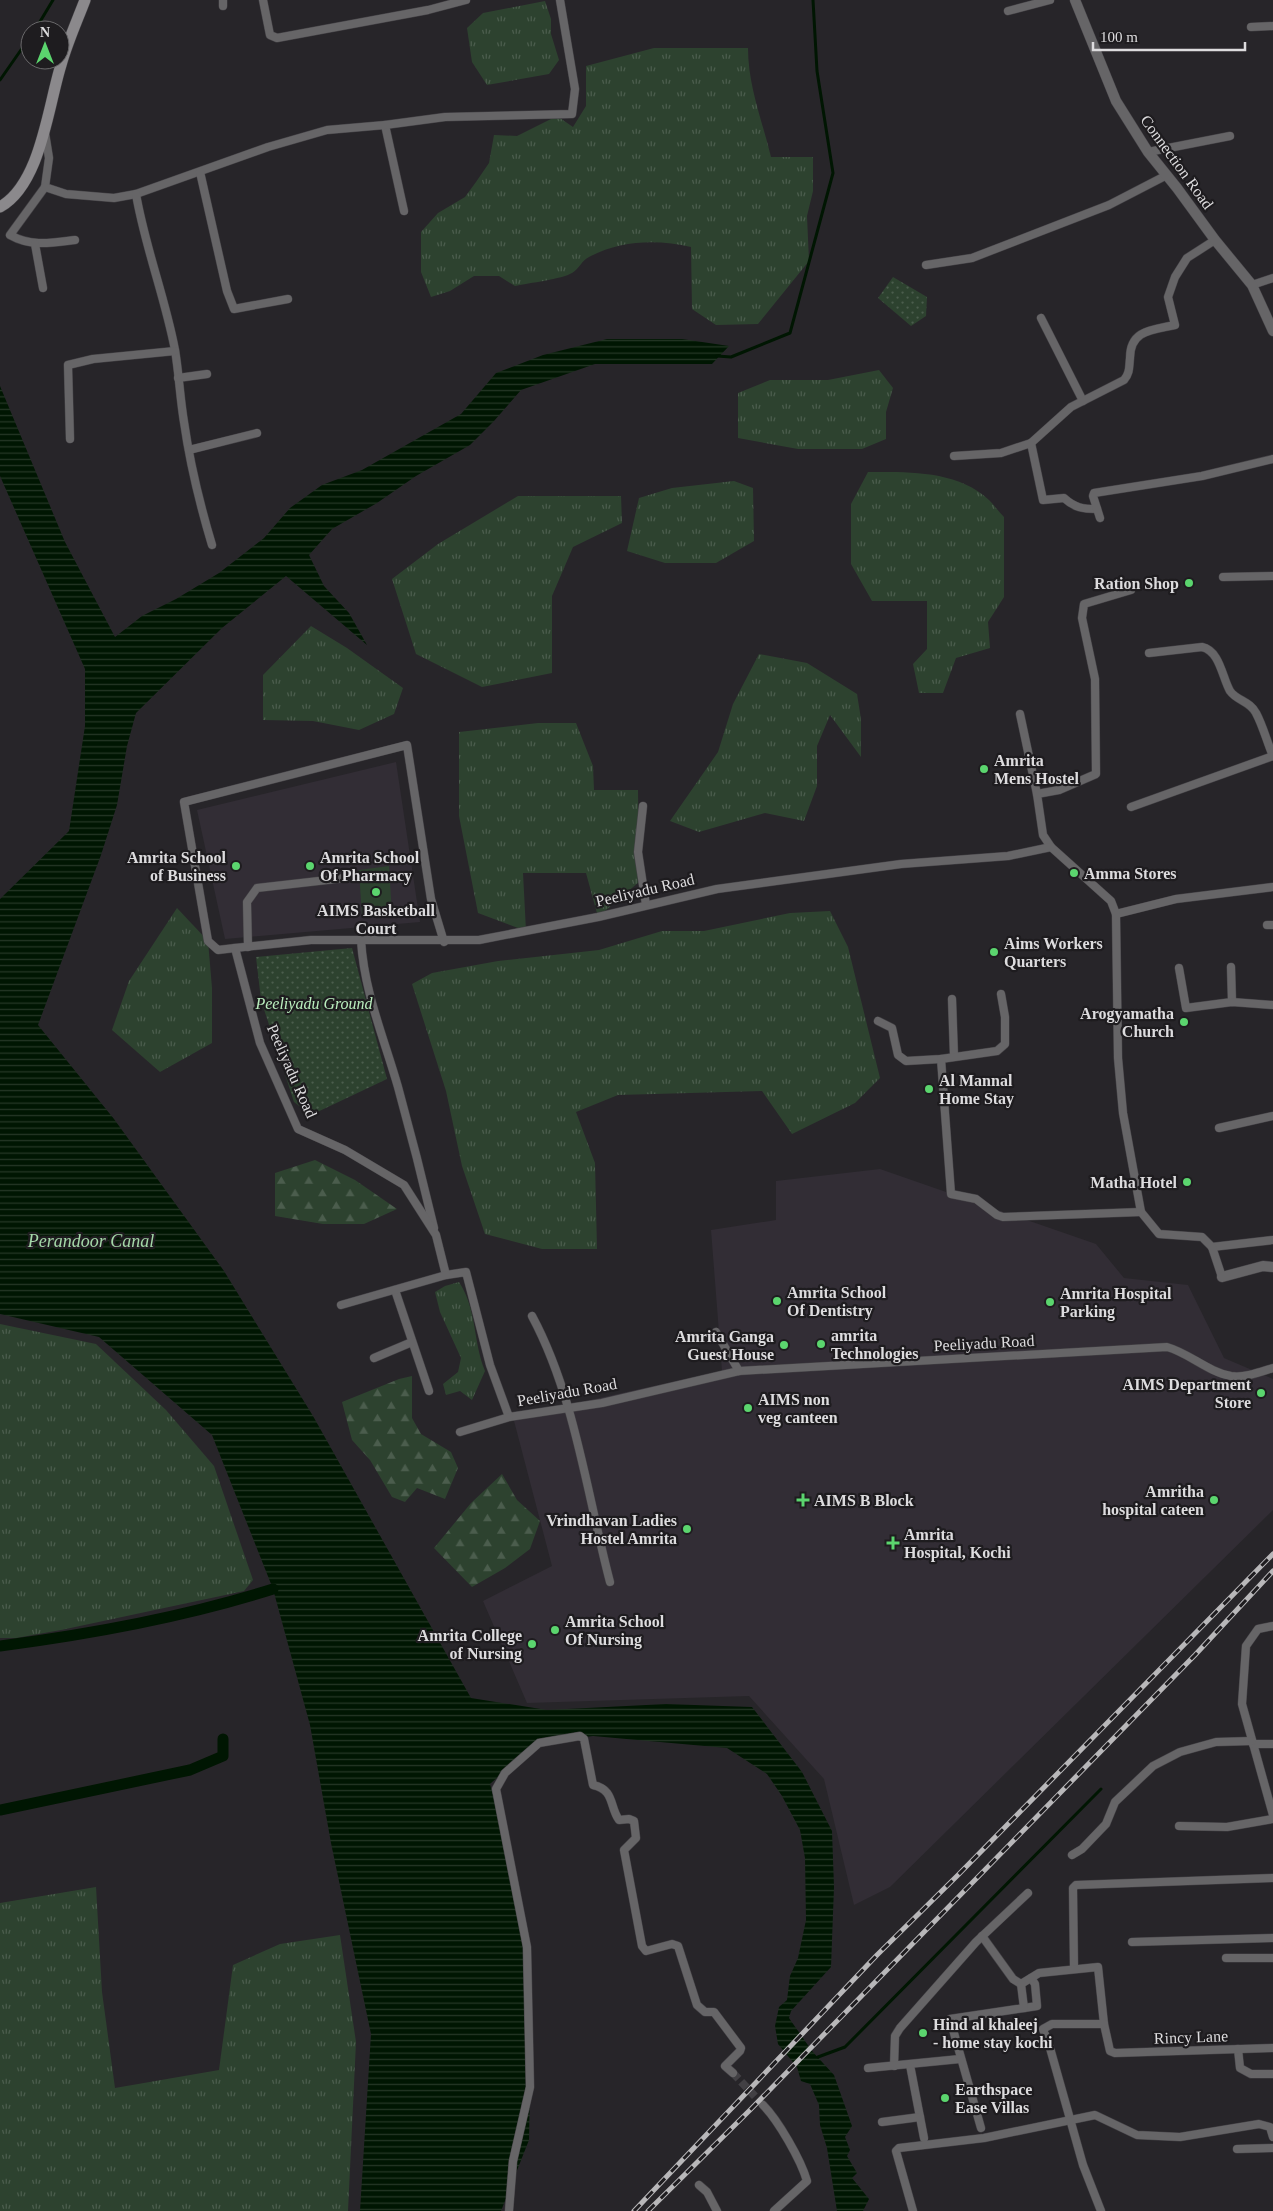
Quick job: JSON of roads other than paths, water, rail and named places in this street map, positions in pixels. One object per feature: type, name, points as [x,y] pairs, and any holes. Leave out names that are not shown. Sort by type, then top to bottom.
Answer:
[{"type":"main road","points":[[0,207],[12,197],[23,183],[36,157],[61,64],[86,0]]},
{"type":"street","points":[[263,0],[270,35],[277,38],[439,3],[466,0]]},
{"type":"street","points":[[45,187],[66,194],[105,199],[136,194],[268,148],[327,130],[468,115],[557,116],[572,114],[575,89],[560,0]]},
{"type":"street","points":[[1008,11],[1050,0]]},
{"type":"street","name":"Connection Road","points":[[1075,0],[1116,101],[1148,152],[1252,285],[1273,331]]},
{"type":"street","points":[[1251,27],[1273,26]]},
{"type":"street","points":[[385,125],[404,211]]},
{"type":"street","points":[[44,130],[49,158],[45,187],[10,235],[20,241],[35,244],[75,240]]},
{"type":"street","points":[[1148,152],[1230,136]]},
{"type":"street","points":[[200,172],[227,291],[234,309],[288,299]]},
{"type":"street","points":[[926,265],[972,258],[1109,205],[1167,175]]},
{"type":"street","points":[[136,194],[151,259],[170,324],[199,503],[212,545]]},
{"type":"street","points":[[954,456],[1001,453],[1031,443],[1071,407],[1118,384],[1129,374],[1130,349],[1135,338],[1148,331],[1175,325],[1168,297],[1175,277],[1188,258],[1215,240]]},
{"type":"street","points":[[35,244],[43,288]]},
{"type":"street","points":[[1252,285],[1273,278]]},
{"type":"street","points":[[1041,318],[1083,401]]},
{"type":"street","points":[[70,439],[68,365],[93,359],[175,351]]},
{"type":"street","points":[[178,378],[207,374]]},
{"type":"street","points":[[189,450],[257,433]]},
{"type":"street","points":[[1031,443],[1043,500],[1064,498],[1072,505],[1084,509],[1097,509]]},
{"type":"street","points":[[1100,518],[1093,496],[1094,493],[1202,476],[1273,459]]},
{"type":"street","points":[[1223,577],[1273,576]]},
{"type":"street","points":[[1037,794],[1051,793],[1096,774],[1095,679],[1082,618],[1084,604],[1131,590]]},
{"type":"street","points":[[1131,807],[1273,756],[1256,712],[1250,704],[1231,692],[1214,654],[1202,647],[1149,652]]},
{"type":"street","points":[[1020,714],[1037,794],[1042,835],[1050,847],[1111,901],[1116,914],[1118,1058],[1123,1113],[1142,1212],[1159,1234],[1202,1237],[1212,1247],[1222,1277],[1263,1266],[1273,1266]]},
{"type":"street","points":[[235,948],[218,950],[208,941],[184,802],[407,745],[431,899],[444,942]]},
{"type":"street","points":[[643,806],[638,852],[646,905]]},
{"type":"street","name":"Peeliyadu Road","points":[[1050,847],[1008,856],[901,864],[726,888],[598,917],[479,940],[444,942],[311,940],[235,948],[260,1044],[298,1129],[345,1150],[404,1185],[436,1235],[446,1275],[466,1272],[490,1364],[509,1417],[602,1403],[738,1371],[1167,1347],[1179,1350],[1219,1373],[1233,1376],[1250,1375],[1273,1368]]},
{"type":"street","points":[[248,947],[247,902],[257,888],[345,878]]},
{"type":"street","points":[[1116,914],[1176,899],[1273,886]]},
{"type":"street","points":[[360,940],[362,965],[375,1017],[398,1086],[436,1235]]},
{"type":"street","points":[[1231,967],[1232,1002]]},
{"type":"street","points":[[1179,968],[1186,1008],[1232,1002],[1273,1005]]},
{"type":"street","points":[[878,1022],[892,1028],[901,1058],[906,1061],[941,1060],[954,1056],[997,1051],[1005,1044],[1005,1017],[1001,994]]},
{"type":"street","points":[[952,999],[954,1056]]},
{"type":"street","points":[[941,1060],[951,1194],[976,1199],[997,1215],[1003,1217],[1142,1212]]},
{"type":"street","points":[[1219,1128],[1273,1116]]},
{"type":"street","points":[[1212,1247],[1273,1240]]},
{"type":"street","points":[[341,1305],[446,1275]]},
{"type":"street","points":[[395,1290],[429,1391]]},
{"type":"street","points":[[532,1316],[542,1334],[568,1407],[610,1582]]},
{"type":"street","points":[[716,1332],[738,1371]]},
{"type":"street","points":[[374,1358],[412,1342]]},
{"type":"street","points":[[460,1432],[509,1417]]},
{"type":"street","points":[[1273,1626],[1258,1629],[1246,1646],[1242,1704],[1273,1815]]},
{"type":"street","points":[[509,2211],[513,2161],[530,2087],[527,1947],[496,1789],[505,1773],[540,1743],[580,1736],[584,1739],[593,1785],[600,1787],[611,1797],[619,1820],[629,1819],[634,1821],[636,1838],[624,1850],[642,1946],[646,1951],[672,1944],[678,1946],[697,2004],[705,2012],[714,2012],[741,2048],[725,2066],[733,2073]]},
{"type":"street","points":[[1072,1855],[1082,1849],[1106,1824],[1115,1802],[1153,1766],[1180,1752],[1216,1742],[1273,1744]]},
{"type":"street","points":[[1179,1826],[1228,1827],[1273,1819]]},
{"type":"street","points":[[1074,1968],[1073,1888],[1076,1885],[1273,1878]]},
{"type":"street","points":[[894,2066],[895,2036],[900,2028],[982,1936],[1028,1893]]},
{"type":"street","points":[[982,1936],[1013,1979],[1021,1984]]},
{"type":"street","points":[[1132,1942],[1273,1938]]},
{"type":"street","points":[[1226,1958],[1273,1958]]},
{"type":"street","points":[[1021,1984],[1039,1973],[1098,1967],[1104,2024],[1052,2024],[1043,2029],[1083,2165],[1101,2211]]},
{"type":"street","points":[[981,2128],[950,2019],[1036,2006],[1034,1984],[1031,1978]]},
{"type":"street","points":[[1021,1984],[1024,2008]]},
{"type":"street","name":"Rincy Lane","points":[[1104,2024],[1110,2051],[1115,2053],[1273,2048]]},
{"type":"street","points":[[1238,2049],[1240,2068],[1251,2074],[1273,2074]]},
{"type":"street","points":[[868,2068],[960,2059]]},
{"type":"street","points":[[910,2065],[924,2138]]},
{"type":"street","points":[[763,2104],[772,2114],[796,2156],[807,2181],[774,2211]]},
{"type":"street","points":[[913,2211],[896,2151],[899,2148],[984,2138],[1095,2115],[1137,2135],[1180,2137],[1259,2124],[1270,2127],[1273,2137]]},
{"type":"street","points":[[882,2122],[920,2117]]},
{"type":"street","points":[[1237,2149],[1273,2148]]},
{"type":"street","points":[[699,2185],[707,2192],[717,2211]]},
{"type":"water","name":"Perandoor Canal","points":[[607,339],[682,339],[729,346],[712,364],[595,364],[521,390],[470,445],[416,476],[377,503],[332,529],[309,555],[324,586],[349,613],[367,645],[286,576],[222,628],[136,713],[127,746],[117,805],[101,855],[38,1025],[114,1119],[224,1271],[313,1416],[471,1698],[547,1710],[666,1704],[752,1707],[802,1772],[832,1831],[834,1887],[831,1967],[791,2011],[789,2018],[812,2051],[834,2075],[852,2126],[845,2137],[850,2150],[847,2156],[857,2173],[852,2178],[869,2199],[863,2211],[837,2211],[827,2148],[820,2125],[819,2105],[810,2084],[801,2081],[797,2067],[778,2044],[775,2026],[779,2007],[787,2000],[790,1976],[798,1958],[806,1920],[805,1858],[800,1830],[782,1796],[767,1774],[727,1748],[593,1736],[535,1743],[490,1784],[498,1813],[532,1977],[529,2140],[501,2211],[360,2211],[371,2034],[331,1843],[310,1725],[273,1589],[212,1435],[99,1337],[0,1314],[0,899],[69,831],[85,726],[85,669],[0,476],[0,386],[65,542],[115,637],[142,616],[176,599],[219,573],[264,538],[290,508],[322,485],[362,470],[461,414],[496,373],[543,355]]},
{"type":"waterway","points":[[41,20],[53,0]]},
{"type":"waterway","points":[[717,356],[731,357],[790,333],[833,173],[817,71],[813,0]]},
{"type":"waterway","points":[[0,80],[20,51]]},
{"type":"waterway","points":[[0,1646],[138,1624],[206,1608],[273,1589]]},
{"type":"waterway","points":[[0,1810],[190,1770],[223,1756],[223,1739]]},
{"type":"waterway","points":[[818,2057],[845,2047],[1101,1789]]},
{"type":"tunnel","points":[[733,2073],[763,2105]]},
{"type":"railway","points":[[634,2211],[877,1955],[1273,1554]]},
{"type":"railway","points":[[648,2211],[750,2110],[1195,1655],[1273,1571]]},
{"type":"place","name":"Ration Shop","points":[[1189,583]]},
{"type":"place","name":"Amrita Mens Hostel","points":[[984,769]]},
{"type":"place","name":"Amrita School of Business","points":[[236,866]]},
{"type":"place","name":"Amrita School Of Pharmacy","points":[[310,866]]},
{"type":"place","name":"Amma Stores","points":[[1074,873]]},
{"type":"place","name":"AIMS Basketball Court","points":[[376,892]]},
{"type":"place","name":"Aims Workers Quarters","points":[[994,952]]},
{"type":"place","name":"Arogyamatha Church","points":[[1184,1022]]},
{"type":"place","name":"Al Mannal Home Stay","points":[[929,1089]]},
{"type":"place","name":"Matha Hotel","points":[[1187,1182]]},
{"type":"place","name":"Amrita School Of Dentistry","points":[[777,1301]]},
{"type":"place","name":"Amrita Hospital Parking","points":[[1050,1302]]},
{"type":"place","name":"amrita Technologies","points":[[821,1344]]},
{"type":"place","name":"Amrita Ganga Guest House","points":[[784,1345]]},
{"type":"place","name":"AIMS Department Store","points":[[1261,1393]]},
{"type":"place","name":"AIMS non veg canteen","points":[[748,1408]]},
{"type":"place","name":"AIMS B Block","points":[[803,1500]]},
{"type":"place","name":"Amritha hospital cateen","points":[[1214,1500]]},
{"type":"place","name":"Vrindhavan Ladies Hostel Amrita","points":[[687,1529]]},
{"type":"place","name":"Amrita Hospital, Kochi","points":[[893,1543]]},
{"type":"place","name":"Amrita School Of Nursing","points":[[555,1630]]},
{"type":"place","name":"Amrita College of Nursing","points":[[532,1644]]},
{"type":"place","name":"Hind al khaleej - home stay kochi","points":[[923,2033]]},
{"type":"place","name":"Earthspace Ease Villas","points":[[945,2098]]},
{"type":"park label","name":"Peeliyadu Ground","points":[[314,1003]]}]
